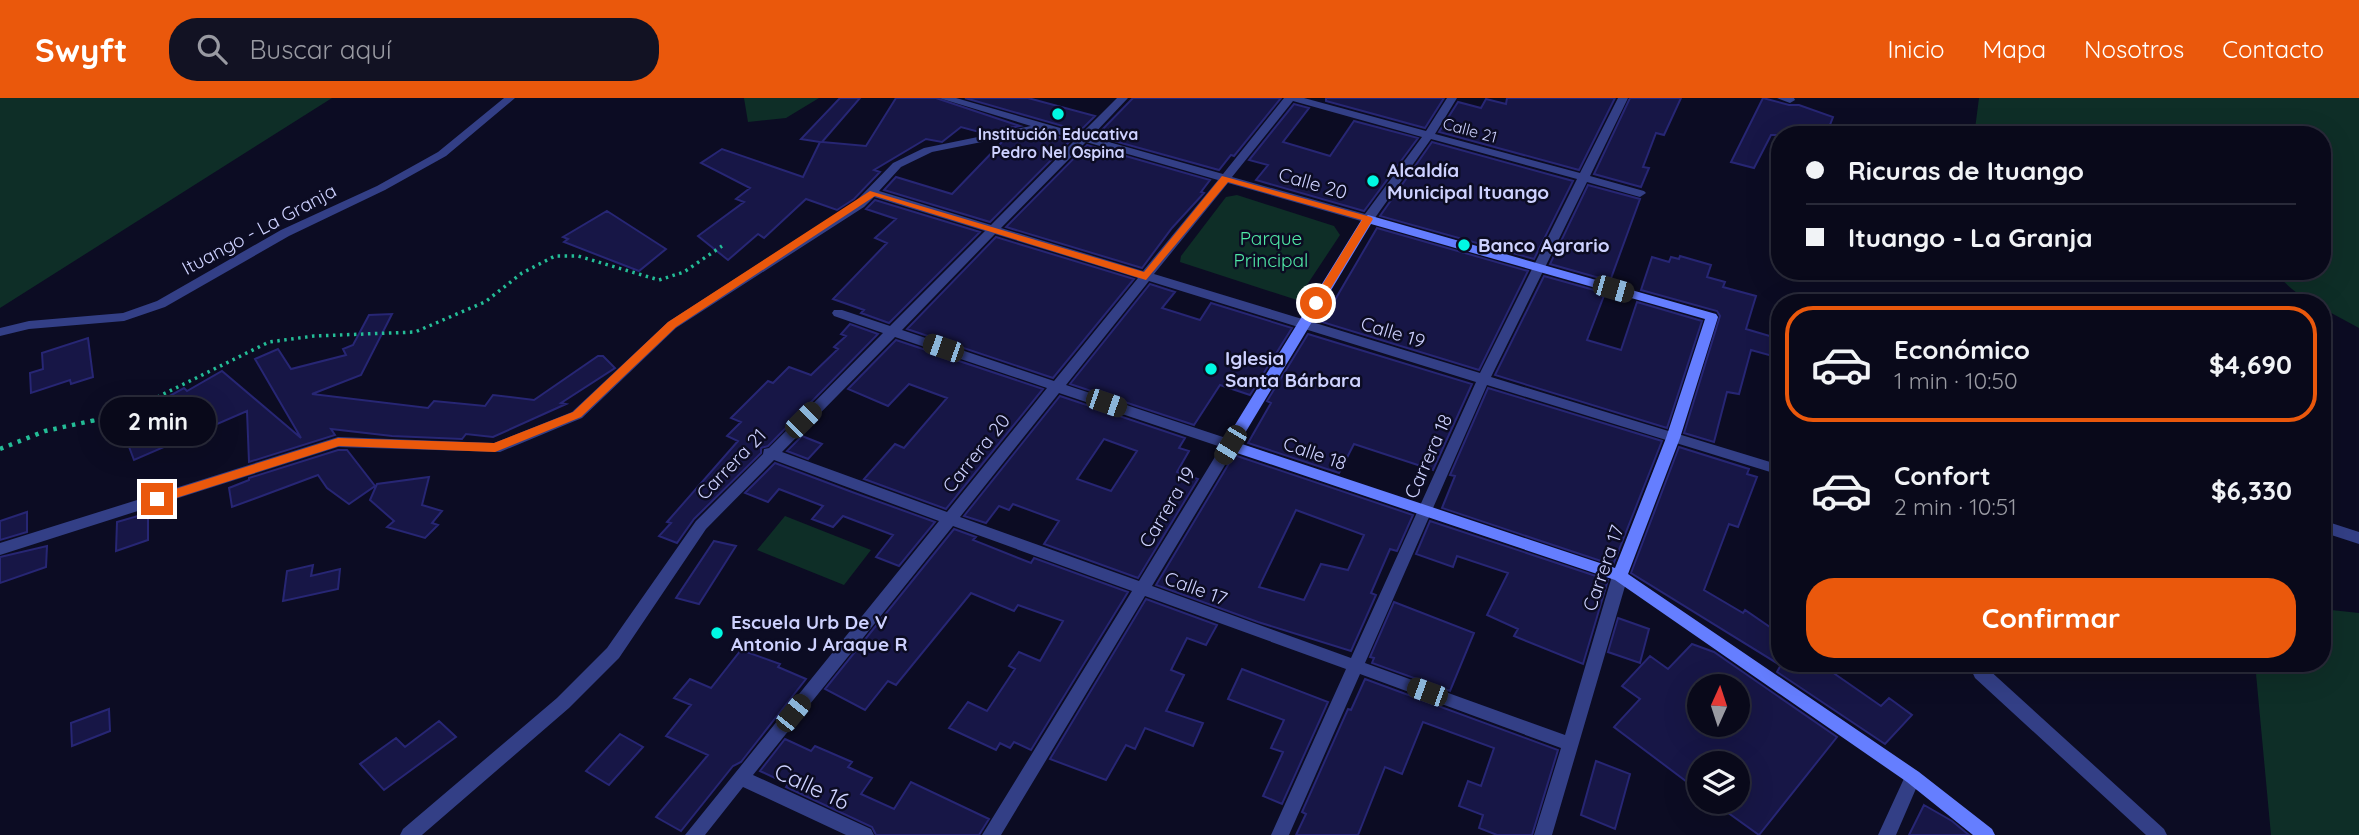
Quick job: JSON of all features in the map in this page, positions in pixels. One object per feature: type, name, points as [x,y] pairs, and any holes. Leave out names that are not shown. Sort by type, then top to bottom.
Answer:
[{"type":"main road","name":"Calle 20","points":[[1368,219],[1712,317]]},
{"type":"main road","name":"Carrera 19","points":[[1230,445],[1368,219]]},
{"type":"main road","name":"Carrera 17","points":[[1620,576],[1674,438],[1712,317]]},
{"type":"main road","name":"Calle 18","points":[[1230,445],[1620,576],[1913,777],[1986,835]]},
{"type":"street","name":"Ituango - La Granja","points":[[0,332],[29,325],[124,317],[161,304],[285,233],[381,188],[442,154],[510,98]]},
{"type":"street","name":"Calle 20","points":[[944,98],[1368,219]]},
{"type":"street","name":"Carrera 21","points":[[409,835],[563,703],[613,653],[701,525],[769,453],[1123,98]]},
{"type":"street","name":"Calle 21","points":[[1291,98],[1640,193]]},
{"type":"street","name":"Carrera 20","points":[[694,835],[1291,98]]},
{"type":"street","name":"Carrera 19","points":[[1368,219],[1429,135],[1452,98]]},
{"type":"street","name":"Carrera 18","points":[[1280,835],[1483,380],[1623,98]]},
{"type":"street","points":[[0,549],[338,442],[495,448],[577,415],[672,325],[874,193],[895,166],[914,154],[1043,127]]},
{"type":"street","name":"Calle 19","points":[[874,193],[1771,467]]},
{"type":"street","name":"Calle 18","points":[[838,313],[1230,445]]},
{"type":"street","name":"Carrera 19","points":[[991,835],[1230,445]]},
{"type":"street","name":"Calle 17","points":[[769,453],[1570,744]]},
{"type":"street","points":[[2331,529],[2359,538]]},
{"type":"street","name":"Carrera 17","points":[[1543,835],[1620,576]]},
{"type":"street","points":[[1980,672],[2158,835]]},
{"type":"street","points":[[1887,835],[1913,777]]},
{"type":"street","name":"Calle 16","points":[[741,778],[865,835]]},
{"type":"path","points":[[0,449],[44,431],[121,415],[269,342],[314,336],[415,332],[485,302],[522,273],[555,256],[578,256],[659,280],[683,272],[722,246]]},
{"type":"green space","points":[[0,98],[332,98],[0,308]]},
{"type":"green space","points":[[744,98],[819,98],[786,118],[748,122]]},
{"type":"green space","points":[[1979,98],[2359,98],[2359,328],[2331,313],[2331,294],[2299,294],[2283,280],[2331,280],[2331,126],[1975,126]]},
{"type":"green space","name":"Parque Principal","points":[[1237,195],[1334,226],[1340,235],[1297,300],[1180,262],[1181,256],[1226,197]]},
{"type":"green space","points":[[785,516],[871,550],[844,585],[757,550]]},
{"type":"green space","points":[[2331,610],[2359,613],[2359,835],[2271,835],[2256,672],[2331,672]]},
{"type":"building","points":[[840,98],[860,98],[822,142],[866,146],[896,98],[936,98],[1020,126],[983,133],[961,127],[942,142],[926,139],[874,170],[880,172],[854,199],[837,210],[806,199],[764,238],[758,234],[728,260],[698,236],[744,202],[736,199],[750,188],[701,163],[722,149],[803,177],[820,142],[801,139]]},
{"type":"building","name":"Institución Educativa Pedro Nel Ospina","points":[[965,98],[1028,98],[1095,116],[1080,131]]},
{"type":"building","points":[[1133,98],[1281,98],[1234,156],[1231,155],[1219,170],[1096,136]]},
{"type":"building","points":[[1326,98],[1444,98],[1425,128],[1326,101]]},
{"type":"building","points":[[1507,98],[1615,98],[1579,170],[1439,132],[1458,102],[1481,108],[1486,99],[1506,104]]},
{"type":"building","points":[[1630,98],[1681,98],[1664,135],[1656,133],[1643,167],[1649,168],[1641,187],[1594,174]]},
{"type":"building","points":[[1763,98],[1799,105],[1833,117],[1830,126],[1771,126],[1771,135],[1754,168],[1731,162]]},
{"type":"building","points":[[1294,104],[1309,108],[1283,142],[1330,156],[1354,121],[1418,138],[1364,211],[1256,180],[1268,165],[1249,160]]},
{"type":"building","points":[[1042,133],[1071,140],[990,222],[884,190],[896,177],[952,194],[1004,140]]},
{"type":"building","points":[[1432,142],[1573,181],[1534,259],[1380,216]]},
{"type":"building","points":[[1087,145],[1210,180],[1201,192],[1204,193],[1172,228],[1142,268],[1006,227]]},
{"type":"building","points":[[1588,185],[1640,199],[1610,281],[1550,264]]},
{"type":"building","points":[[875,200],[980,232],[889,323],[861,313],[864,310],[833,299],[887,243],[875,238],[896,219],[866,209]]},
{"type":"building","points":[[607,211],[666,249],[639,271],[564,242],[568,239],[563,237]]},
{"type":"building","points":[[1377,228],[1528,271],[1479,370],[1322,322]]},
{"type":"building","points":[[996,237],[1134,279],[1053,378],[907,329]]},
{"type":"building","points":[[1680,256],[1711,265],[1707,277],[1725,282],[1723,287],[1756,296],[1746,329],[1771,336],[1771,356],[1751,350],[1739,394],[1727,392],[1714,442],[1684,433],[1720,316],[1717,311],[1641,290],[1652,257],[1669,262],[1671,257],[1679,259]]},
{"type":"building","points":[[1544,276],[1605,293],[1587,340],[1621,350],[1637,302],[1702,321],[1667,428],[1495,375]]},
{"type":"building","points":[[1150,284],[1175,292],[1162,308],[1200,320],[1211,303],[1292,328],[1250,395],[1220,385],[1194,425],[1070,384]]},
{"type":"building","points":[[392,314],[361,375],[312,394],[428,408],[434,401],[485,406],[493,395],[534,400],[598,356],[603,356],[615,368],[561,403],[566,404],[493,437],[466,434],[462,439],[392,436],[331,429],[335,435],[249,462],[247,411],[134,460],[120,423],[184,388],[187,391],[222,371],[301,438],[255,359],[278,349],[291,369],[346,355],[343,349],[353,345],[369,315]]},
{"type":"building","points":[[850,324],[878,334],[768,446],[761,448],[761,453],[694,519],[677,543],[659,536],[671,523],[667,522],[738,441],[727,436],[741,422],[731,418],[768,381],[773,383],[789,367],[811,375],[838,349],[834,347],[846,336],[841,334]]},
{"type":"building","points":[[1308,334],[1472,384],[1433,470],[1354,444],[1339,473],[1248,443],[1271,403],[1267,401]]},
{"type":"building","points":[[88,338],[93,377],[71,384],[70,380],[31,393],[30,373],[43,369],[42,353]]},
{"type":"building","points":[[896,340],[1043,389],[946,509],[864,479],[895,444],[904,448],[947,398],[909,384],[888,406],[848,389]]},
{"type":"building","points":[[1488,388],[1662,441],[1613,565],[1442,508],[1455,476],[1450,475]]},
{"type":"building","points":[[1060,396],[1185,438],[1179,448],[1189,451],[1177,472],[1198,479],[1138,578],[1044,544],[1059,521],[1013,504],[1009,510],[999,506],[986,523],[964,516]],"holes":[[[1104,439],[1137,451],[1111,491],[1077,479]]]},
{"type":"building","points":[[802,436],[822,444],[808,459],[787,451]]},
{"type":"building","points":[[1679,447],[1749,469],[1747,474],[1757,477],[1738,527],[1729,524],[1704,590],[1743,613],[1745,610],[1771,628],[1771,659],[1631,573]]},
{"type":"building","points":[[338,450],[347,450],[375,486],[349,504],[327,488],[318,475],[232,507],[229,488],[249,478]]},
{"type":"building","points":[[1234,455],[1413,515],[1397,551],[1390,549],[1371,593],[1376,595],[1351,651],[1258,622],[1156,585]],"holes":[[[1296,510],[1364,535],[1348,570],[1321,564],[1304,600],[1259,587]]]},
{"type":"building","points":[[775,463],[935,522],[899,566],[876,557],[893,535],[843,516],[833,527],[812,519],[823,506],[779,489],[768,502],[745,493]]},
{"type":"building","points":[[429,477],[422,505],[442,511],[432,523],[438,525],[425,538],[387,527],[394,521],[370,500],[377,484]]},
{"type":"building","points":[[27,512],[27,532],[0,540],[0,521]]},
{"type":"building","points":[[148,513],[148,540],[116,551],[117,522]]},
{"type":"building","points":[[1430,521],[1608,580],[1583,664],[1514,636],[1518,629],[1487,615],[1508,573],[1457,556],[1453,567],[1416,554]]},
{"type":"building","points":[[954,529],[976,537],[973,540],[1031,563],[1034,558],[1128,592],[1031,750],[1014,742],[1010,748],[1000,743],[996,750],[949,728],[968,702],[987,711],[1015,669],[1009,666],[1019,652],[1040,661],[1063,621],[1018,605],[1014,611],[971,593],[896,685],[888,681],[865,710],[825,689]]},
{"type":"building","points":[[714,541],[736,546],[699,604],[676,598]]},
{"type":"building","points":[[47,546],[46,567],[0,583],[0,557]]},
{"type":"building","points":[[313,565],[311,576],[340,569],[338,589],[283,601],[287,571]]},
{"type":"building","points":[[1146,599],[1217,625],[1206,645],[1187,638],[1171,670],[1184,675],[1166,711],[1203,723],[1193,746],[1145,728],[1135,749],[1126,745],[1106,780],[1050,759]]},
{"type":"building","points":[[1394,602],[1474,633],[1450,691],[1372,663],[1374,658],[1370,657]]},
{"type":"building","points":[[1618,618],[1649,629],[1640,663],[1608,652]]},
{"type":"building","points":[[1692,644],[1714,652],[1746,674],[1687,674],[1687,737],[1750,737],[1750,677],[1837,737],[1759,835],[1730,814],[1750,814],[1750,751],[1687,751],[1687,782],[1614,727],[1640,699],[1622,686],[1650,656],[1668,669]]},
{"type":"building","points":[[741,650],[780,664],[778,667],[806,679],[741,762],[733,766],[681,831],[656,817],[708,755],[666,736],[691,705],[674,698],[690,679],[711,688]]},
{"type":"building","points":[[1242,669],[1328,702],[1282,804],[1263,796],[1283,752],[1271,748],[1284,720],[1228,699]]},
{"type":"building","points":[[1777,672],[1832,672],[1881,706],[1889,698],[1912,715],[1885,744]]},
{"type":"building","points":[[1365,679],[1558,750],[1532,835],[1497,835],[1479,828],[1483,815],[1459,806],[1468,781],[1481,786],[1494,748],[1423,722],[1402,774],[1385,767],[1358,835],[1296,835],[1306,814],[1302,812],[1348,709],[1351,710]]},
{"type":"building","points":[[109,709],[110,731],[72,746],[71,723]]},
{"type":"building","points":[[439,721],[456,737],[384,790],[360,764],[396,738],[405,747]]},
{"type":"building","points":[[620,734],[643,747],[609,785],[586,771]]},
{"type":"building","points":[[785,739],[811,751],[815,746],[852,762],[848,767],[872,778],[861,794],[894,809],[911,782],[989,819],[979,835],[876,835],[872,827],[786,787],[788,784],[760,771]]},
{"type":"building","points":[[1596,761],[1630,774],[1615,829],[1581,815]]},
{"type":"building","points":[[1924,805],[1952,821],[1969,835],[1909,835]]},
{"type":"place","name":"Institución Educativa Pedro Nel Ospina","points":[[1058,114]]},
{"type":"place","name":"Alcaldía Municipal Ituango","points":[[1373,181]]},
{"type":"place","name":"Banco Agrario","points":[[1464,245]]},
{"type":"place","name":"Iglesia Santa Bárbara","points":[[1211,369]]},
{"type":"place","name":"Escuela Urb De V Antonio J Araque R","points":[[717,633]]},
{"type":"route","points":[[157,499],[338,442],[495,448],[577,415],[672,325],[874,193],[1146,276],[1226,178],[1368,219],[1316,303]]}]
